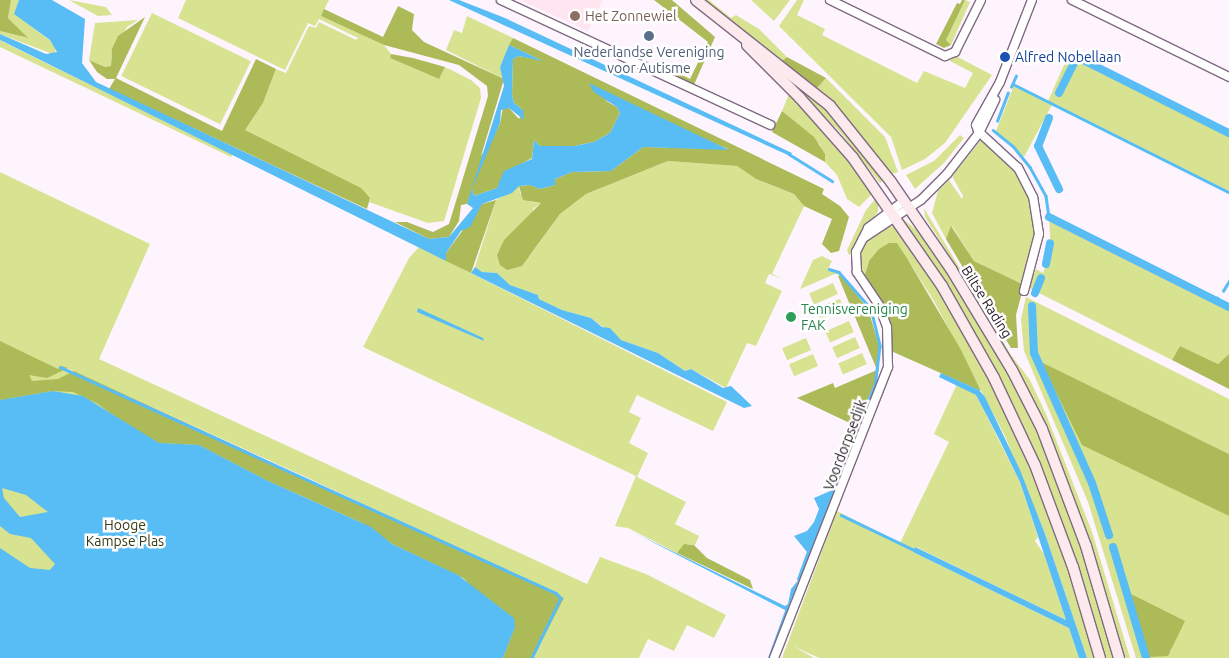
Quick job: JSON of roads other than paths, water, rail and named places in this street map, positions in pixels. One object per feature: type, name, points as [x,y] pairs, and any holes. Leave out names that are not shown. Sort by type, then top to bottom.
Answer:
[{"type":"main road","name":"Biltse Rading","points":[[696,0],[830,106],[907,204],[998,345],[1042,429],[1086,546],[1119,658]]},
{"type":"main road","name":"Biltse Rading","points":[[729,26],[825,125],[893,213],[942,286],[1015,419],[1054,513],[1100,658]]},
{"type":"street","points":[[501,0],[770,125]]},
{"type":"street","points":[[830,0],[945,56],[955,52],[981,0]]},
{"type":"street","points":[[1024,291],[1039,234],[1033,197],[1018,168],[981,134],[976,126],[1000,82],[1032,0]]},
{"type":"street","points":[[1072,0],[1229,78]]},
{"type":"street","name":"Voordorpsedijk","points":[[774,658],[888,367],[887,327],[879,305],[857,272],[855,260],[861,240],[868,228],[907,204],[946,174],[981,134]]},
{"type":"water","points":[[19,0],[52,0],[85,19],[82,63],[96,82],[429,239],[449,237],[473,208],[467,204],[504,86],[500,67],[509,45],[543,61],[519,56],[513,59],[512,94],[514,103],[523,110],[524,120],[509,108],[501,110],[500,123],[472,189],[474,196],[497,188],[504,171],[532,159],[534,140],[540,146],[574,146],[594,142],[610,133],[620,113],[617,107],[594,92],[589,83],[729,150],[643,147],[611,171],[572,172],[555,179],[555,185],[540,189],[530,185],[519,186],[512,193],[482,204],[470,227],[461,231],[446,253],[446,261],[0,40],[0,34],[46,54],[57,52],[50,40],[14,14]]},
{"type":"water","points":[[449,0],[459,0],[505,18],[792,153],[790,156]]},
{"type":"water","points":[[475,267],[482,272],[497,273],[510,285],[538,295],[539,299],[562,310],[591,318],[602,327],[610,328],[621,340],[658,353],[685,371],[691,369],[723,388],[731,386],[752,406],[744,408],[471,273]]},
{"type":"water","points":[[418,308],[483,338],[484,341],[417,312]]},
{"type":"water","points":[[941,373],[979,390],[985,397],[1020,470],[1045,534],[1087,658],[1079,658],[1069,628],[913,552],[915,547],[1066,620],[1020,482],[1000,441],[976,395],[939,377]]},
{"type":"water","name":"Hooge Kampse Plas","points":[[53,391],[83,396],[159,443],[199,445],[268,481],[371,527],[392,544],[458,575],[514,618],[515,627],[503,658],[0,658],[0,548],[30,568],[50,570],[55,564],[31,538],[10,534],[0,526],[0,400]],"holes":[[[2,488],[26,495],[48,512],[20,517],[4,498]]]},
{"type":"water","points":[[837,488],[808,560],[807,552],[794,536],[807,531],[814,522],[819,509],[814,498]]},
{"type":"water","points":[[635,533],[785,606],[788,604],[791,589],[800,578],[787,610],[785,610]]},
{"type":"waterway","points":[[1059,93],[1077,57],[1229,133]]},
{"type":"waterway","points":[[1011,87],[1016,76]]},
{"type":"waterway","points":[[1013,84],[1229,192]]},
{"type":"waterway","points":[[997,121],[1008,93]]},
{"type":"waterway","points":[[1049,118],[1038,146],[1059,189]]},
{"type":"waterway","points":[[993,130],[1013,146],[1030,167],[1046,196],[1049,217]]},
{"type":"waterway","points":[[789,154],[832,181]]},
{"type":"waterway","points":[[1049,217],[1229,307]]},
{"type":"waterway","points":[[1046,264],[1050,243]]},
{"type":"waterway","points":[[829,269],[839,272],[866,303],[872,313],[880,346],[875,385],[833,491]]},
{"type":"waterway","points":[[1035,293],[1041,278]]},
{"type":"waterway","points":[[1223,291],[1229,281]]},
{"type":"waterway","points":[[1032,306],[1034,353],[1092,483],[1109,535]]},
{"type":"waterway","points":[[60,367],[556,593],[561,598],[532,658]]},
{"type":"waterway","points":[[841,515],[914,550]]},
{"type":"waterway","points":[[1113,547],[1146,658]]},
{"type":"waterway","points":[[798,579],[808,552]]},
{"type":"waterway","points":[[769,658],[787,608]]},
{"type":"place","name":"Het Zonnewiel","points":[[575,16]]},
{"type":"place","name":"Nederlandse Vereniging voor Autisme","points":[[649,36]]},
{"type":"place","name":"Alfred Nobellaan","points":[[1005,57]]},
{"type":"place","name":"Tennisvereniging FAK","points":[[791,317]]}]
